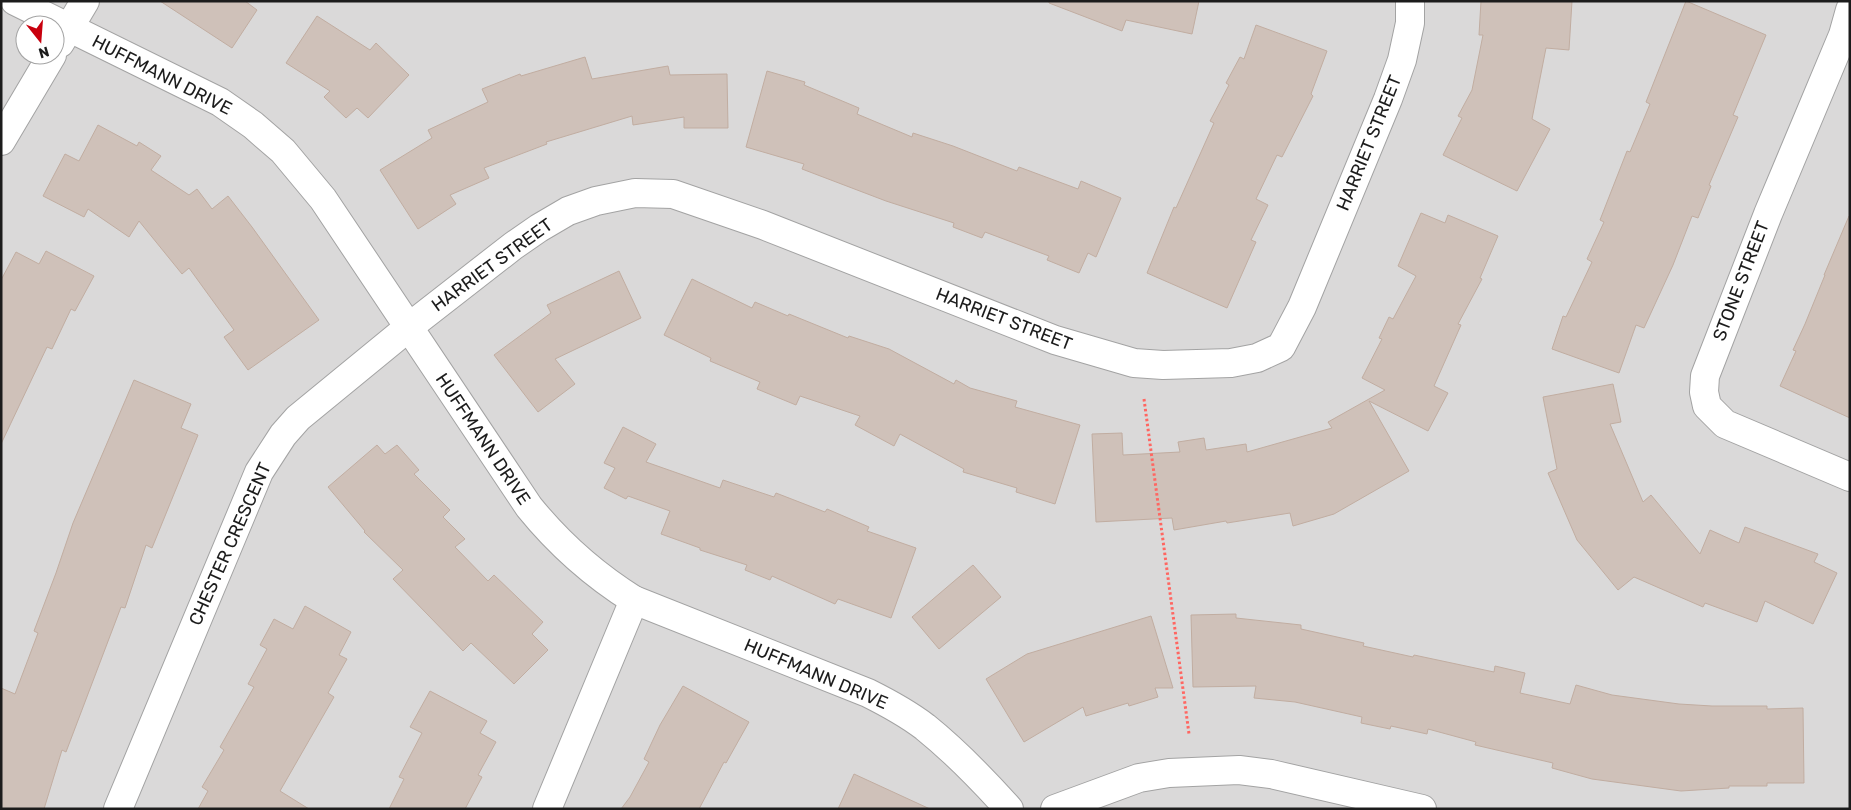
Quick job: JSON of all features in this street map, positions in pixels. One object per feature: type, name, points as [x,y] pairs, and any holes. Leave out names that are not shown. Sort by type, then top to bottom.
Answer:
[{"type":"street","name":"HUFFMANN DRIVE","points":[[15,1],[220,102],[253,125],[283,151],[323,199],[529,507],[585,565],[608,584],[634,600],[868,693],[892,706],[924,726],[959,756],[1009,809]]},
{"type":"street","points":[[65,34],[85,1]]},
{"type":"street","name":"HARRIET STREET","points":[[409,326],[513,246],[568,211],[596,201],[635,194],[673,194],[763,225],[1054,340],[1096,353],[1134,363],[1163,365],[1231,363],[1257,358],[1281,347],[1302,307],[1388,99],[1402,60],[1410,22],[1410,1]]},
{"type":"street","name":"STONE STREET","points":[[1850,10],[1843,35],[1768,214],[1715,348],[1705,376],[1704,392],[1707,406],[1725,424],[1850,476]]},
{"type":"street","points":[[1,141],[46,65]]},
{"type":"street","name":"CHESTER CRESCENT","points":[[118,809],[229,540],[259,472],[271,451],[298,418],[409,326]]},
{"type":"street","points":[[547,809],[634,600]]},
{"type":"street","points":[[1055,809],[1139,778],[1169,773],[1230,770],[1270,774],[1422,809]]},
{"type":"path","points":[[1144,399],[1189,734]]},
{"type":"shaded area","points":[[1,1],[1850,1],[1850,809],[1,809]]},
{"type":"building","points":[[160,1],[245,1],[257,10],[232,48]]},
{"type":"building","points":[[1049,1],[1199,1],[1192,34],[1126,20],[1122,31],[1049,3]]},
{"type":"building","points":[[1481,1],[1572,1],[1569,50],[1546,48],[1532,119],[1550,129],[1517,191],[1443,155],[1462,118],[1458,116],[1472,90],[1483,35],[1479,35]]},
{"type":"building","points":[[1686,1],[1766,35],[1733,115],[1738,117],[1709,185],[1711,186],[1698,218],[1692,216],[1673,265],[1644,328],[1636,325],[1619,373],[1552,349],[1563,316],[1566,317],[1592,262],[1587,259],[1604,222],[1600,220],[1627,151],[1630,152],[1650,104],[1646,102]]},
{"type":"building","points":[[317,16],[370,50],[376,43],[409,75],[368,118],[357,108],[346,118],[324,97],[330,91],[286,63]]},
{"type":"building","points":[[1256,25],[1327,51],[1311,94],[1313,96],[1282,157],[1277,155],[1256,199],[1268,205],[1251,240],[1256,242],[1227,308],[1147,273],[1174,207],[1176,208],[1214,123],[1210,121],[1229,85],[1226,83],[1240,57],[1244,59]]},
{"type":"building","points":[[585,57],[592,79],[668,66],[670,75],[727,74],[728,128],[684,128],[684,117],[633,125],[632,116],[546,142],[547,144],[484,168],[489,178],[450,195],[456,204],[418,229],[380,170],[432,138],[428,130],[488,102],[482,89],[520,74],[521,76]]},
{"type":"building","points":[[767,71],[805,82],[804,85],[859,108],[857,114],[912,137],[913,133],[953,146],[1017,171],[1019,167],[1078,189],[1081,181],[1121,198],[1096,257],[1088,253],[1079,273],[1047,260],[1049,256],[985,232],[982,238],[953,227],[954,223],[886,201],[802,169],[804,164],[746,147]]},
{"type":"building","points":[[98,125],[137,146],[139,142],[161,156],[151,170],[189,195],[197,189],[212,209],[228,196],[319,320],[248,370],[224,337],[234,330],[189,268],[182,274],[139,221],[129,237],[88,209],[84,217],[43,196],[65,154],[79,161]]},
{"type":"building","points":[[1421,213],[1445,223],[1448,215],[1498,236],[1480,278],[1482,279],[1458,324],[1461,325],[1434,386],[1448,393],[1428,431],[1369,401],[1409,471],[1334,514],[1293,526],[1290,513],[1174,530],[1172,518],[1096,522],[1092,434],[1122,433],[1123,455],[1180,452],[1178,442],[1204,438],[1206,450],[1246,444],[1247,452],[1332,428],[1328,422],[1385,390],[1362,378],[1382,339],[1379,338],[1389,317],[1393,319],[1416,276],[1398,266]]},
{"type":"building","points":[[1849,216],[1850,418],[1780,386],[1796,351],[1793,350]]},
{"type":"building","points":[[46,251],[94,276],[75,311],[71,309],[52,349],[47,347],[1,444],[1,280],[16,252],[39,264]]},
{"type":"building","points":[[619,271],[641,318],[555,359],[575,384],[538,412],[494,355],[551,313],[547,305]]},
{"type":"building","points":[[692,279],[752,308],[755,302],[848,338],[849,336],[889,349],[954,384],[956,380],[970,388],[1017,401],[1015,407],[1080,425],[1055,504],[1016,492],[1017,488],[963,472],[964,469],[900,434],[894,446],[855,425],[860,416],[800,396],[796,405],[757,389],[760,382],[710,361],[711,358],[664,335]]},
{"type":"building","points":[[134,380],[191,404],[181,428],[198,435],[152,548],[146,545],[125,608],[121,607],[66,752],[62,750],[44,809],[1,809],[1,688],[15,694],[38,633],[34,631],[73,523]]},
{"type":"building","points":[[1613,384],[1621,422],[1610,424],[1643,502],[1651,495],[1700,554],[1710,530],[1739,543],[1745,527],[1818,554],[1814,562],[1837,573],[1813,624],[1765,601],[1757,622],[1705,603],[1703,607],[1634,577],[1618,590],[1577,540],[1548,473],[1557,469],[1543,397]]},
{"type":"building","points":[[623,427],[656,444],[646,462],[720,488],[723,480],[774,497],[776,493],[825,512],[827,509],[869,527],[867,531],[916,548],[891,618],[838,599],[835,604],[772,576],[770,580],[745,570],[747,565],[700,550],[700,548],[661,534],[670,511],[628,496],[626,499],[604,488],[615,468],[604,463]]},
{"type":"building","points":[[377,445],[385,454],[397,445],[419,470],[414,474],[450,510],[443,517],[465,539],[455,547],[488,581],[494,575],[543,622],[532,634],[548,650],[514,684],[471,643],[463,651],[393,579],[403,570],[364,532],[328,487]]},
{"type":"building","points":[[973,565],[1001,597],[939,649],[912,617]]},
{"type":"building","points":[[305,606],[351,632],[339,655],[347,659],[328,693],[334,697],[280,791],[309,809],[198,809],[208,791],[202,787],[224,750],[220,747],[254,687],[248,684],[267,649],[260,645],[274,619],[293,629]]},
{"type":"building","points":[[1236,614],[1236,618],[1301,625],[1301,629],[1364,643],[1363,646],[1413,657],[1414,655],[1494,672],[1495,666],[1525,673],[1520,693],[1570,704],[1576,685],[1612,695],[1679,704],[1767,706],[1767,709],[1803,708],[1804,783],[1767,783],[1767,786],[1729,786],[1729,788],[1681,791],[1592,779],[1552,768],[1553,763],[1475,745],[1476,742],[1428,729],[1427,734],[1391,726],[1390,729],[1361,723],[1362,717],[1295,702],[1254,698],[1256,686],[1193,687],[1191,615]]},
{"type":"building","points":[[1151,616],[1173,688],[1155,688],[1158,697],[1129,706],[1128,703],[1086,716],[1083,707],[1024,742],[986,679],[1027,654]]},
{"type":"building","points":[[683,686],[749,722],[726,763],[724,762],[699,809],[621,809],[630,797],[649,762],[644,759],[660,725]]},
{"type":"building","points":[[430,691],[487,721],[480,733],[496,742],[478,775],[482,777],[465,809],[389,809],[404,779],[399,777],[422,733],[410,727]]},
{"type":"building","points":[[854,774],[930,809],[838,809]]}]
